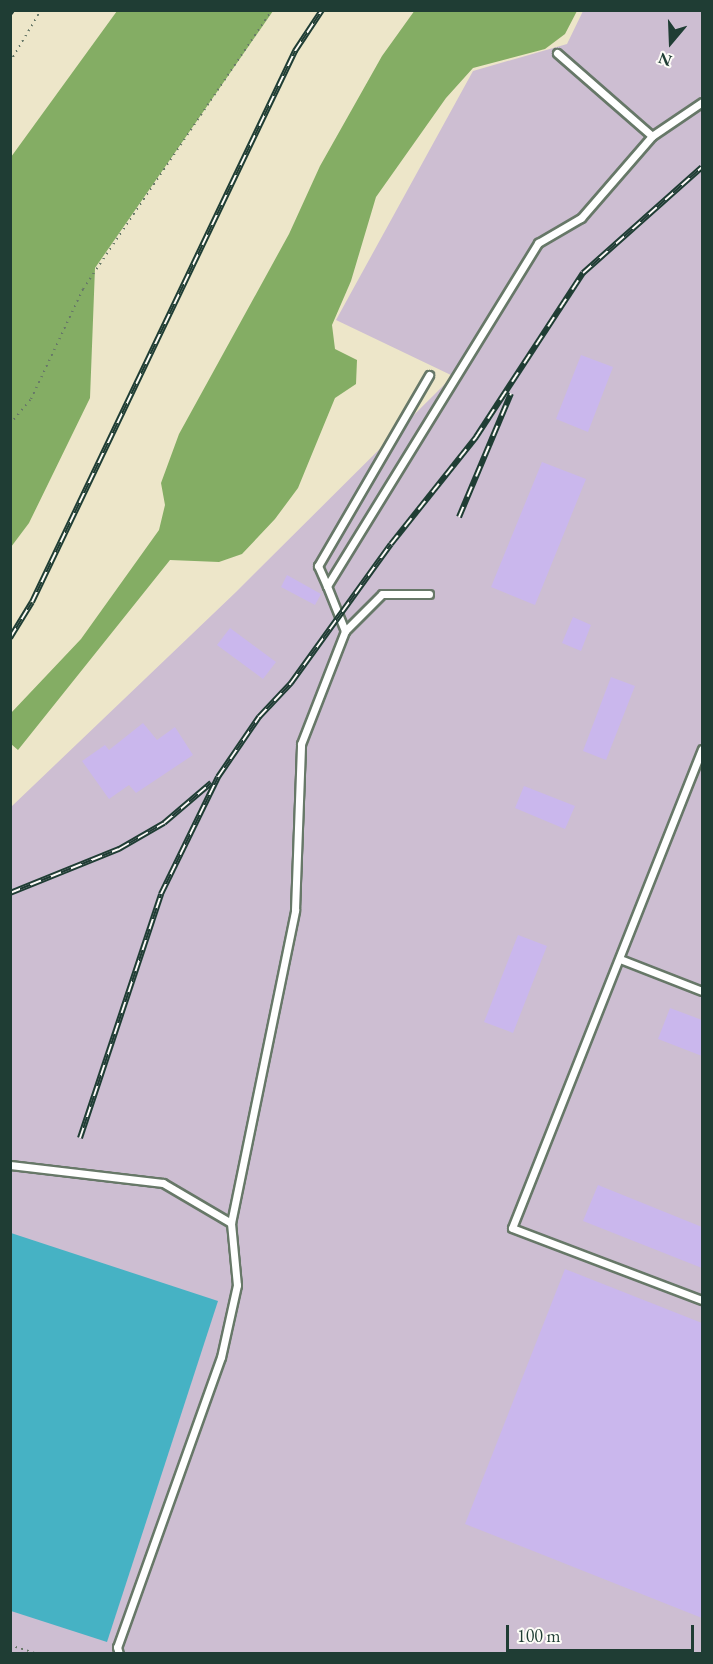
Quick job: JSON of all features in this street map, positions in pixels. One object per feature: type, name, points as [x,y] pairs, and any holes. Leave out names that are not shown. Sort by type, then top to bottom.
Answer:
[{"type":"lane","points":[[557,53],[652,136]]},
{"type":"lane","points":[[327,586],[538,243],[581,218],[652,136],[702,102]]},
{"type":"lane","points":[[345,631],[318,566],[429,375]]},
{"type":"lane","points":[[119,1653],[117,1647],[221,1357],[237,1285],[231,1223],[294,910],[301,744],[345,631],[382,594],[429,594]]},
{"type":"lane","points":[[702,749],[512,1228],[702,1300]]},
{"type":"lane","points":[[620,959],[702,991]]},
{"type":"lane","points":[[10,1165],[163,1183],[231,1223]]},
{"type":"path","points":[[10,62],[41,10]]},
{"type":"path","points":[[10,424],[31,399],[82,289],[273,10]]},
{"type":"path","points":[[10,1645],[37,1653]]},
{"type":"shaded area","points":[[583,11],[702,11],[702,1653],[11,1654],[11,807],[236,592],[453,376],[336,320],[473,71],[567,44]]},
{"type":"green space","points":[[415,10],[577,11],[565,34],[545,49],[473,68],[446,98],[376,197],[351,281],[332,325],[335,349],[357,360],[356,384],[335,398],[298,488],[275,519],[242,554],[219,562],[170,560],[18,750],[11,744],[11,713],[81,639],[159,530],[165,505],[161,483],[179,434],[289,234],[320,166],[382,56]]},
{"type":"green space","points":[[117,11],[273,11],[95,268],[90,398],[29,523],[11,547],[11,157]]},
{"type":"water","points":[[11,1233],[218,1301],[107,1642],[11,1611]]},
{"type":"building","points":[[581,355],[613,367],[588,432],[556,419]]},
{"type":"building","points":[[542,462],[586,479],[535,605],[491,587]]},
{"type":"building","points":[[287,575],[321,594],[315,605],[281,587]]},
{"type":"building","points":[[573,617],[591,625],[581,651],[562,643]]},
{"type":"building","points":[[230,628],[276,662],[263,679],[217,645]]},
{"type":"building","points":[[611,677],[635,686],[606,760],[583,751]]},
{"type":"building","points":[[143,723],[157,740],[175,727],[193,755],[136,793],[129,785],[109,799],[82,761],[105,745],[109,750]]},
{"type":"building","points":[[524,786],[575,806],[565,829],[515,808]]},
{"type":"building","points":[[518,935],[547,946],[513,1033],[484,1022]]},
{"type":"building","points":[[670,1008],[702,1020],[702,1056],[658,1039]]},
{"type":"building","points":[[598,1185],[702,1227],[702,1268],[583,1221]]},
{"type":"building","points":[[565,1269],[702,1323],[702,1618],[465,1524]]},
{"type":"railway","points":[[10,638],[32,602],[295,51],[322,10]]},
{"type":"railway","points":[[80,1138],[161,894],[218,777],[259,717],[291,683],[391,544],[476,437],[583,273],[702,167]]},
{"type":"railway","points":[[459,517],[511,393]]},
{"type":"railway","points":[[10,893],[119,849],[164,823],[211,783]]}]
